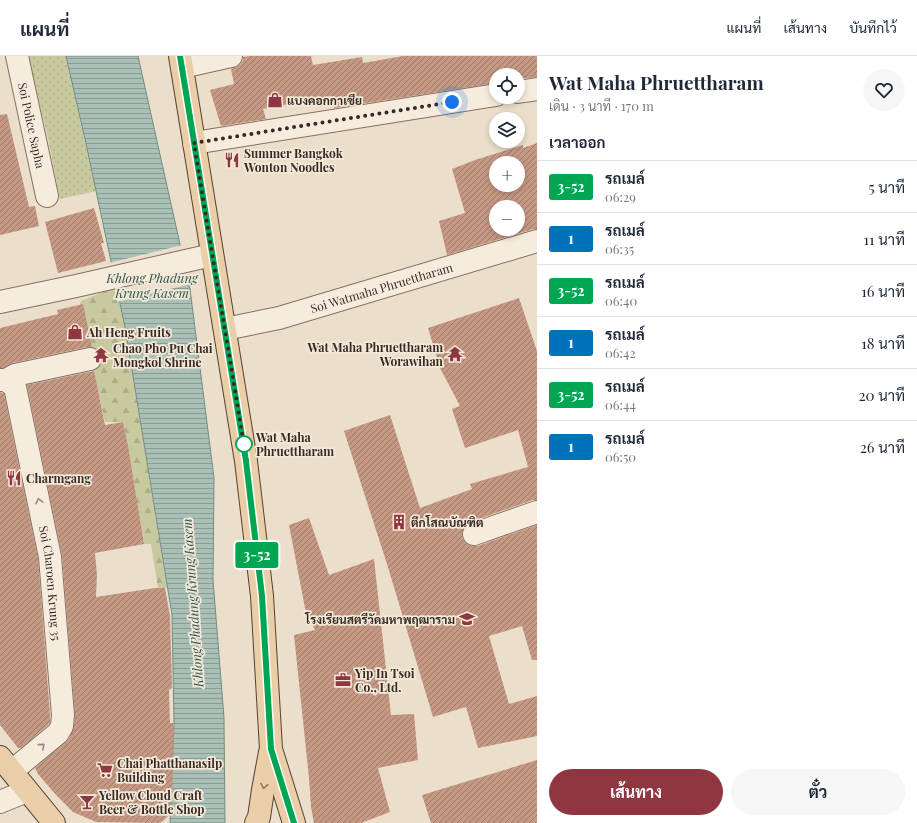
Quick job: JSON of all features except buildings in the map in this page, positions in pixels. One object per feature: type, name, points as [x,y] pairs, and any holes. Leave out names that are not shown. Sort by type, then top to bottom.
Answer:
[{"type":"main road","points":[[181,61],[246,461],[262,596],[271,749],[294,823]]},
{"type":"main road","points":[[256,823],[259,817],[271,749]]},
{"type":"main road","points":[[6,764],[54,823]]},
{"type":"street","name":"Soi Police Sapha","points":[[17,56],[47,196]]},
{"type":"street","points":[[181,61],[231,56]]},
{"type":"street","points":[[525,91],[537,89]]},
{"type":"street","points":[[194,143],[489,96]]},
{"type":"street","name":"Soi Watmaha Phruettharam","points":[[225,329],[279,318],[537,241]]},
{"type":"street","points":[[0,302],[88,284],[212,255]]},
{"type":"street","points":[[3,380],[15,375],[90,359]]},
{"type":"street","name":"Soi Charoen Krung 35","points":[[3,380],[15,387],[50,557],[64,715],[62,726],[58,733],[6,764]]},
{"type":"street","points":[[474,534],[537,512]]},
{"type":"street","points":[[0,802],[27,791]]},
{"type":"green space","points":[[28,56],[66,56],[96,191],[60,199],[47,134]]},
{"type":"green space","points":[[116,287],[125,327],[167,588],[158,588],[151,544],[144,544],[123,422],[105,422],[79,308],[81,301]]},
{"type":"water","name":"Khlong Phadung Krung Kasem","points":[[66,56],[138,56],[190,289],[214,478],[213,580],[224,718],[225,823],[170,823],[174,723],[172,615],[125,327]]},
{"type":"pier","points":[[182,245],[191,284],[117,302],[109,263]]},
{"type":"bus line","name":"3-52","points":[[180,56],[246,461],[262,596],[271,749],[284,795],[294,823]]},
{"type":"place","name":"แบงคอกกาเซีย","points":[[275,100]]},
{"type":"place","name":"Summer Bangkok Wonton Noodles","points":[[232,160]]},
{"type":"place","name":"Ah Heng Fruits","points":[[75,332]]},
{"type":"place","name":"Wat Maha Phruettharam Worawihan","points":[[455,354]]},
{"type":"place","name":"Chao Pho Pu Chai Mongkol Shrine","points":[[101,355]]},
{"type":"place","name":"Wat Maha Phruettharam","points":[[244,444]]},
{"type":"place","name":"Charmgang","points":[[14,478]]},
{"type":"place","name":"ตึกโสณบัณฑิต","points":[[399,522]]},
{"type":"place","name":"โรงเรียนสตรีวัดมหาพฤฒาราม","points":[[467,619]]},
{"type":"place","name":"Yip In Tsoi Co., Ltd.","points":[[343,680]]},
{"type":"place","name":"Chai Phatthanasilp Building","points":[[105,770]]},
{"type":"place","name":"Yellow Cloud Craft Beer & Bottle Shop","points":[[87,802]]},
{"type":"route","points":[[244,444],[244,446],[194,143],[452,102]]}]
